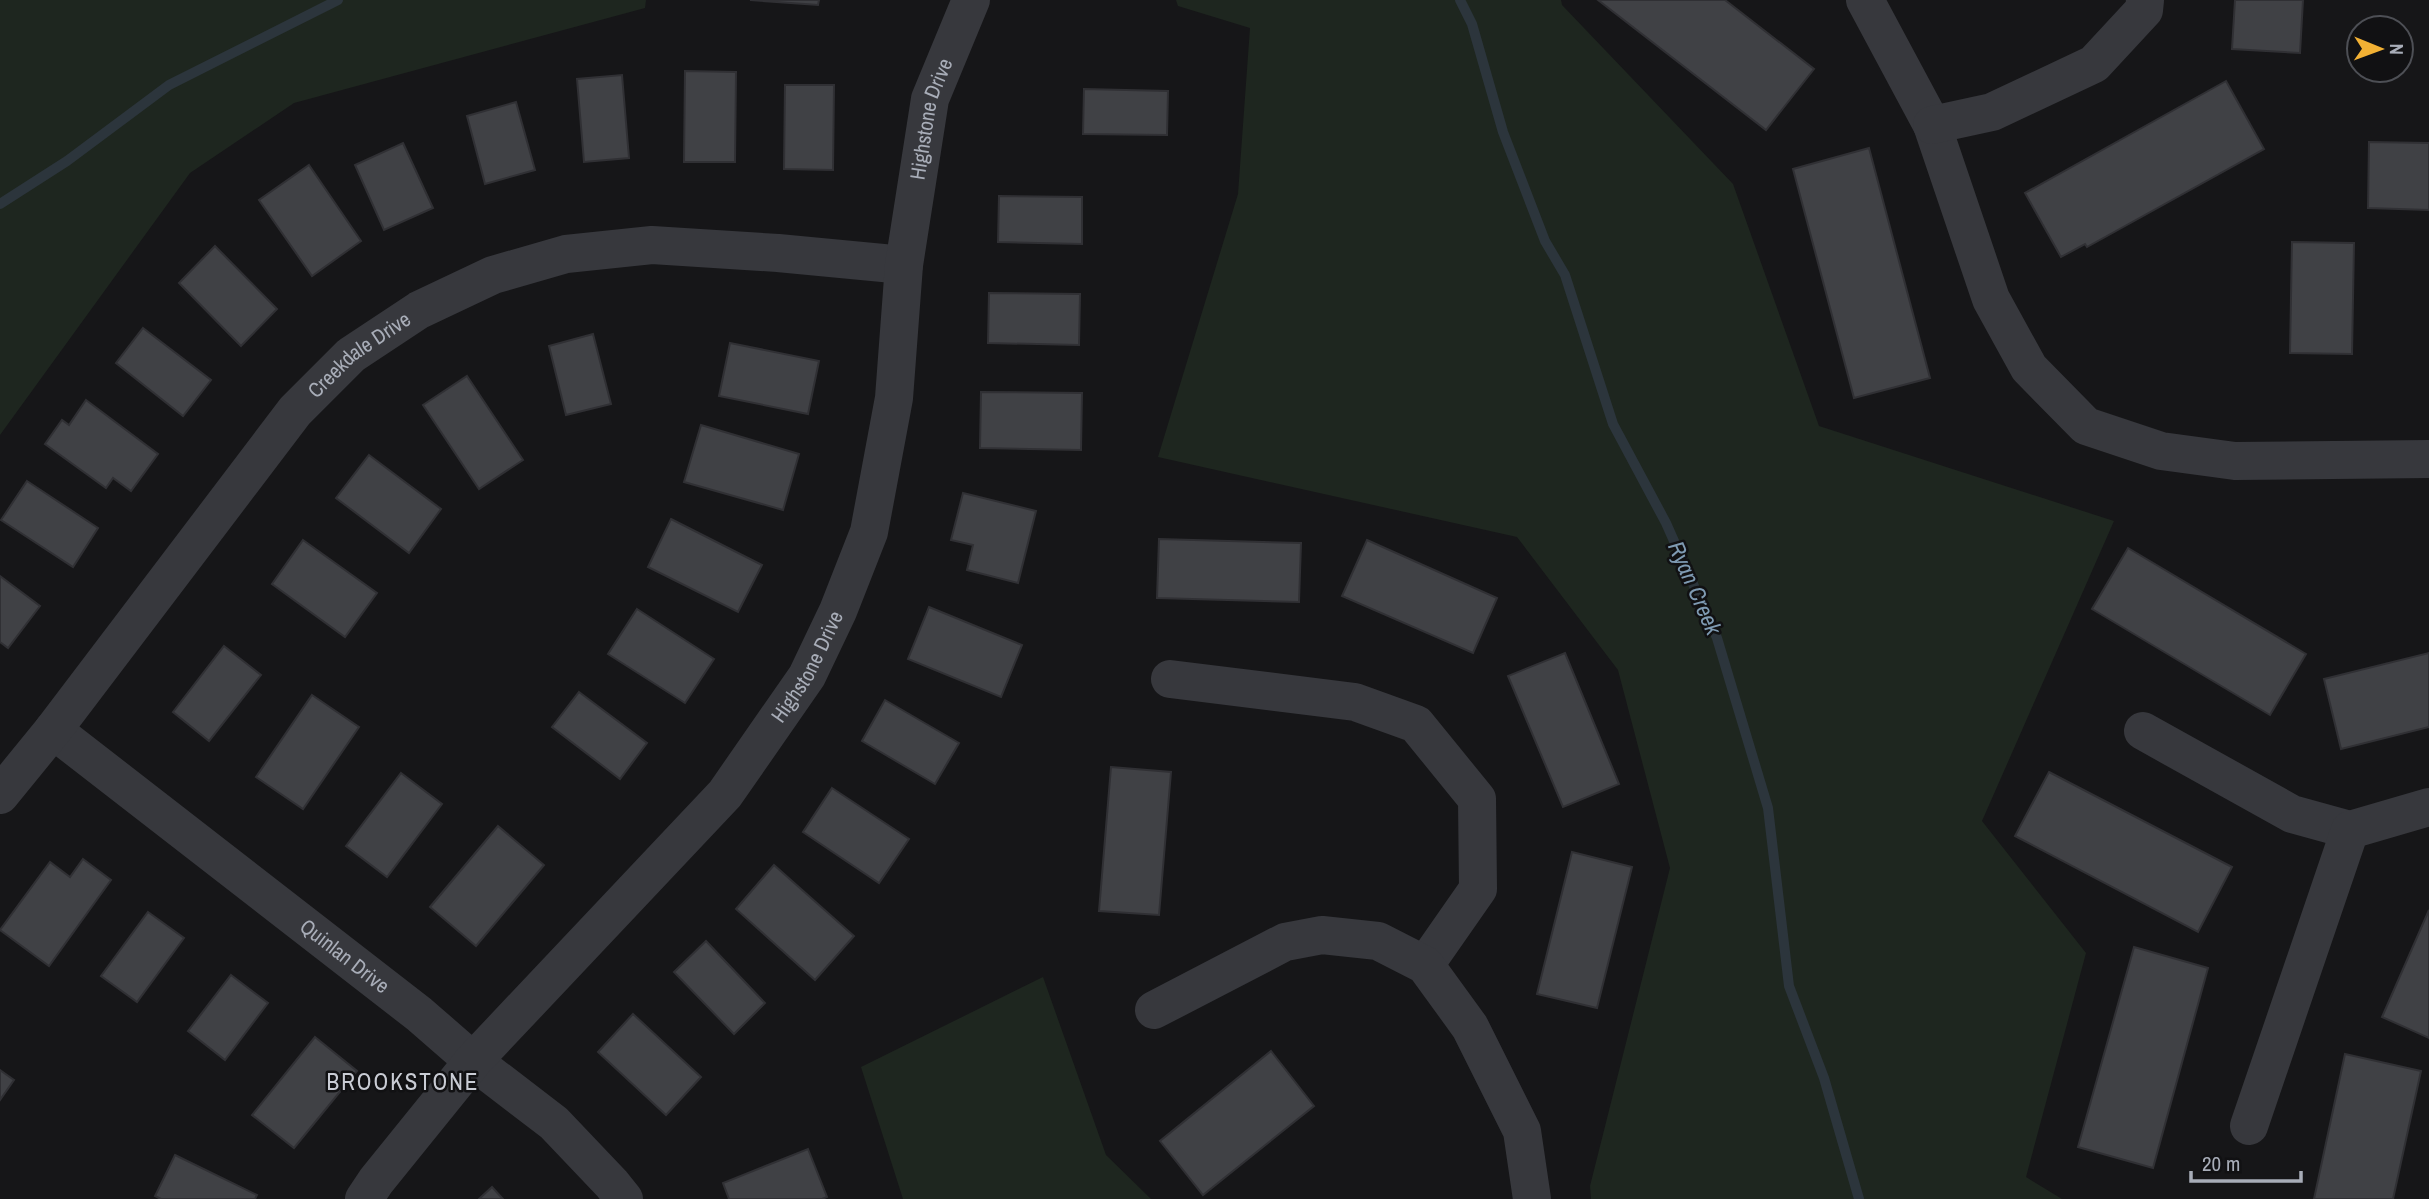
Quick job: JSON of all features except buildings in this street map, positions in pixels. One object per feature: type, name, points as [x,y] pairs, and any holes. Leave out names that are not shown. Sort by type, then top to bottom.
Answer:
[{"type":"street","name":"Highstone Drive","points":[[364,1199],[473,1061],[725,794],[807,676],[838,611],[869,532],[894,398],[904,265],[930,99],[971,0]]},
{"type":"street","points":[[1865,0],[1932,125],[1991,299],[2029,368],[2087,426],[2161,451],[2235,461],[2429,459]]},
{"type":"street","points":[[1932,125],[1992,112],[2094,64],[2144,10],[2145,0]]},
{"type":"street","name":"Creekdale Drive","points":[[0,795],[53,730],[295,411],[352,355],[419,310],[493,275],[566,254],[652,245],[904,265]]},
{"type":"street","points":[[1170,678],[1355,702],[1416,724],[1477,799],[1478,889],[1426,965]]},
{"type":"street","name":"Quinlan Drive","points":[[53,730],[419,1014],[473,1061],[554,1123],[624,1199]]},
{"type":"street","points":[[2143,731],[2292,814],[2350,830],[2429,807]]},
{"type":"street","points":[[2249,1126],[2350,830]]},
{"type":"street","points":[[1154,1010],[1285,942],[1322,935],[1378,941],[1426,965],[1470,1027],[1522,1131],[1532,1199]]},
{"type":"shaded area","points":[[0,0],[646,0],[645,8],[294,103],[190,173],[0,435]]},
{"type":"shaded area","points":[[1176,0],[1561,0],[1562,5],[1733,184],[1819,426],[2114,521],[1982,821],[2086,953],[2026,1177],[2062,1199],[1591,1199],[1590,1186],[1670,868],[1618,670],[1517,537],[1158,457],[1238,194],[1250,28],[1178,6]]},
{"type":"shaded area","points":[[1043,977],[1106,1155],[1151,1199],[903,1199],[861,1067]]},
{"type":"waterway","points":[[0,204],[67,161],[169,85],[338,0]]},
{"type":"waterway","name":"Ryan Creek","points":[[1460,0],[1472,24],[1503,132],[1545,241],[1565,275],[1613,424],[1666,523],[1717,638],[1768,808],[1789,986],[1824,1078],[1859,1199]]},
{"type":"district","name":"BROOKSTONE","points":[[403,1082]]}]
